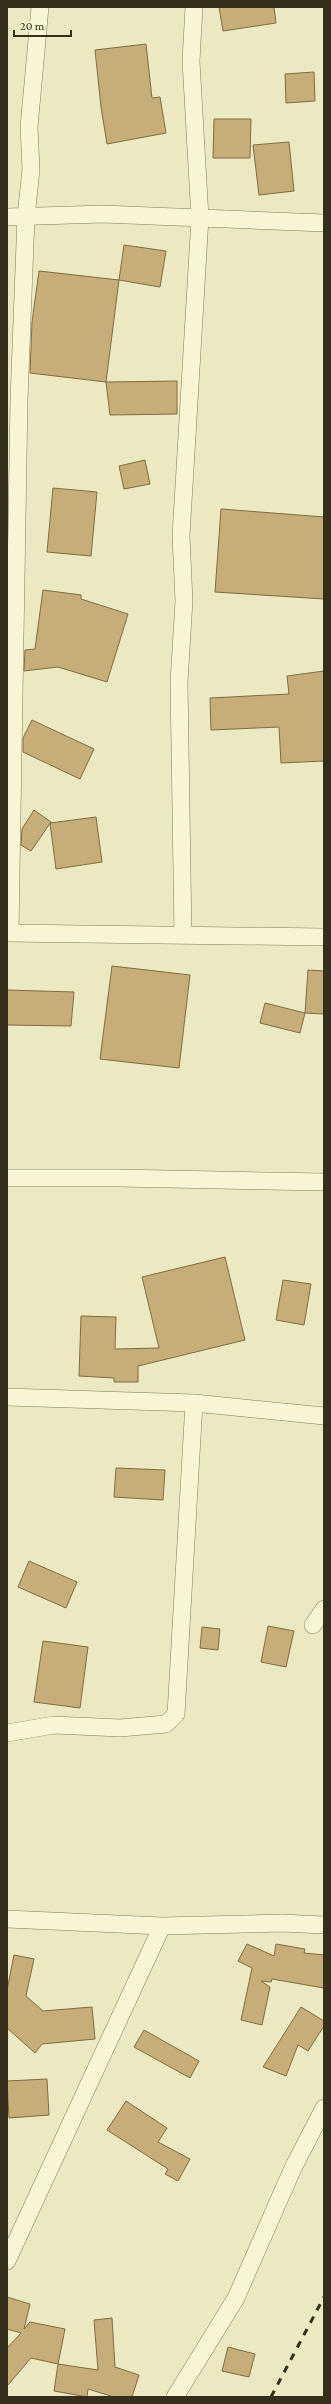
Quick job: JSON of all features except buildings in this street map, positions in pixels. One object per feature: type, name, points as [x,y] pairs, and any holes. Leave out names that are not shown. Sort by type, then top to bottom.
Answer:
[{"type":"street","points":[[40,7],[29,127],[31,169],[26,217],[15,536],[15,692],[9,933],[324,937]]},
{"type":"street","points":[[183,935],[179,682],[184,600],[181,536],[200,218],[191,61],[194,7]]},
{"type":"street","points":[[7,217],[103,214],[324,223]]},
{"type":"street","points":[[7,1178],[118,1178],[324,1182]]},
{"type":"street","points":[[7,1397],[194,1403],[324,1416]]},
{"type":"street","points":[[7,1733],[54,1724],[120,1728],[166,1724],[176,1714],[194,1403]]},
{"type":"street","points":[[313,1625],[324,1609]]},
{"type":"street","points":[[7,1920],[162,1926],[281,1924],[324,1925]]},
{"type":"street","points":[[7,2261],[162,1926]]},
{"type":"street","points":[[175,2397],[236,2298],[293,2168],[324,2108]]},
{"type":"railway","points":[[271,2397],[324,2297]]}]
